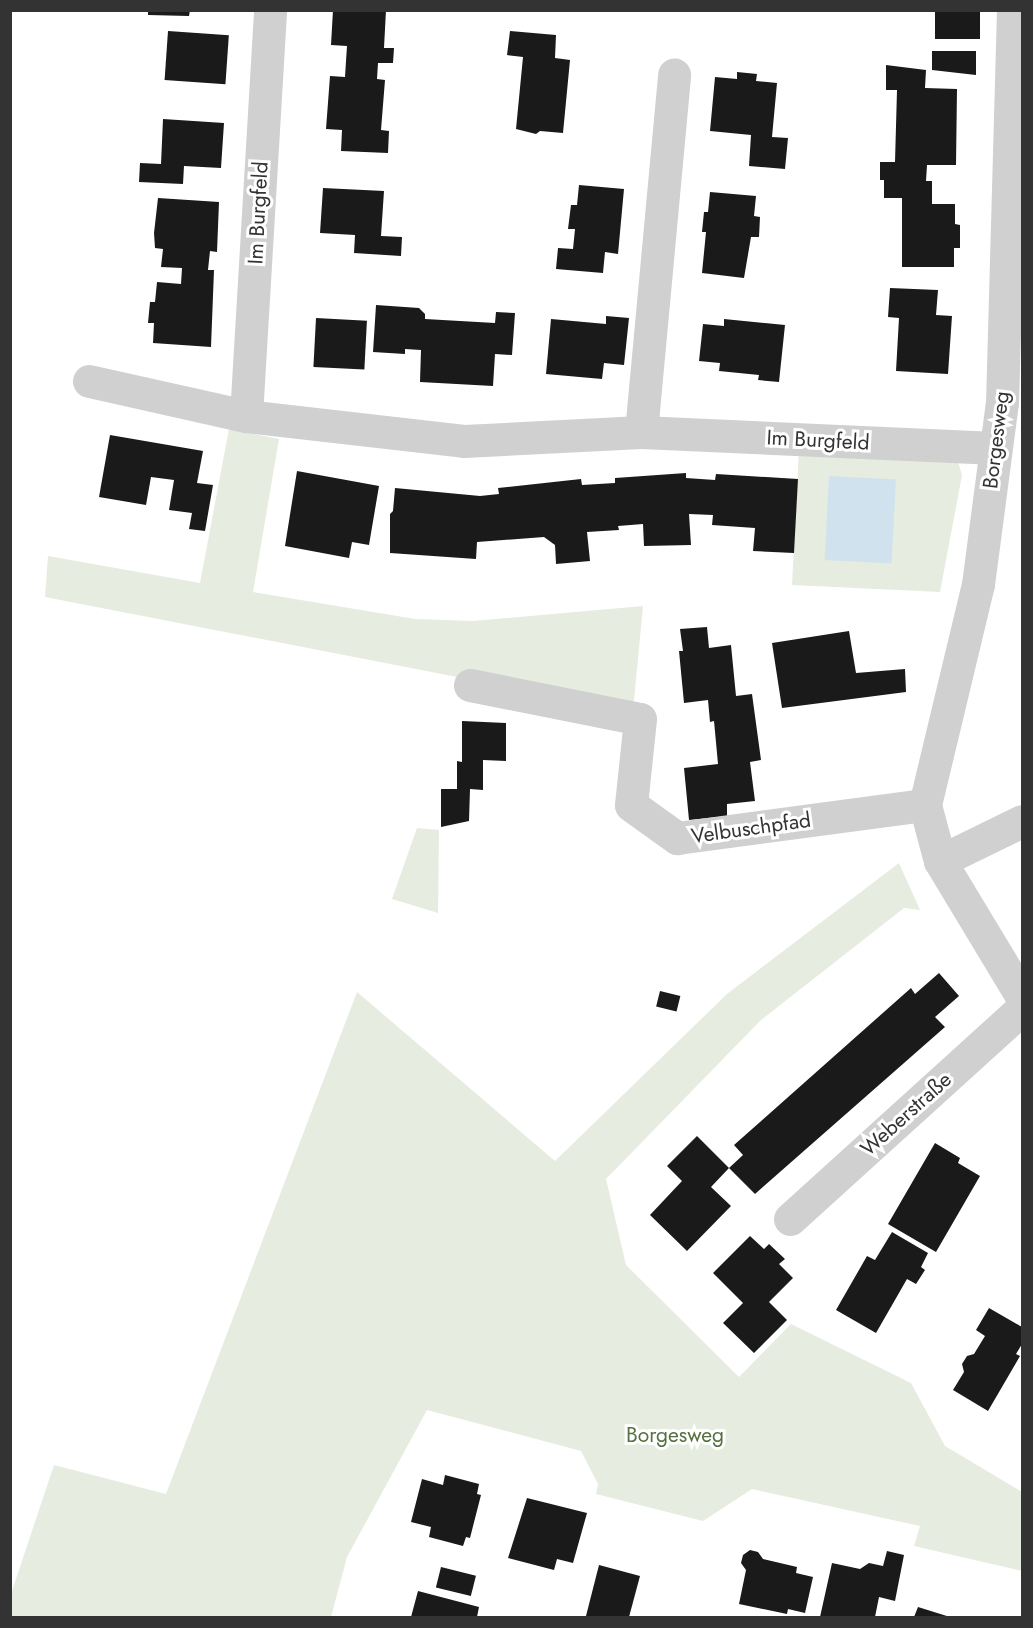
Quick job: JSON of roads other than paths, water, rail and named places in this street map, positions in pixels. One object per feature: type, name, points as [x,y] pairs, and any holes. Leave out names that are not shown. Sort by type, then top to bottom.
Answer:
[{"type":"street","name":"Im Burgfeld","points":[[246,416],[270,10]]},
{"type":"street","name":"Borgesweg","points":[[940,861],[925,805],[978,584],[1002,402],[1013,10]]},
{"type":"street","points":[[641,432],[674,75]]},
{"type":"street","name":"Im Burgfeld","points":[[89,381],[246,416],[464,441],[641,432],[996,448]]},
{"type":"street","name":"Velbuschpfad","points":[[470,685],[640,719],[631,806],[677,838],[925,805]]},
{"type":"street","points":[[1023,821],[940,861],[1023,997]]},
{"type":"street","name":"Weberstraße","points":[[790,1219],[1023,1009]]},
{"type":"water","points":[[829,476],[896,480],[892,563],[825,560]]}]
